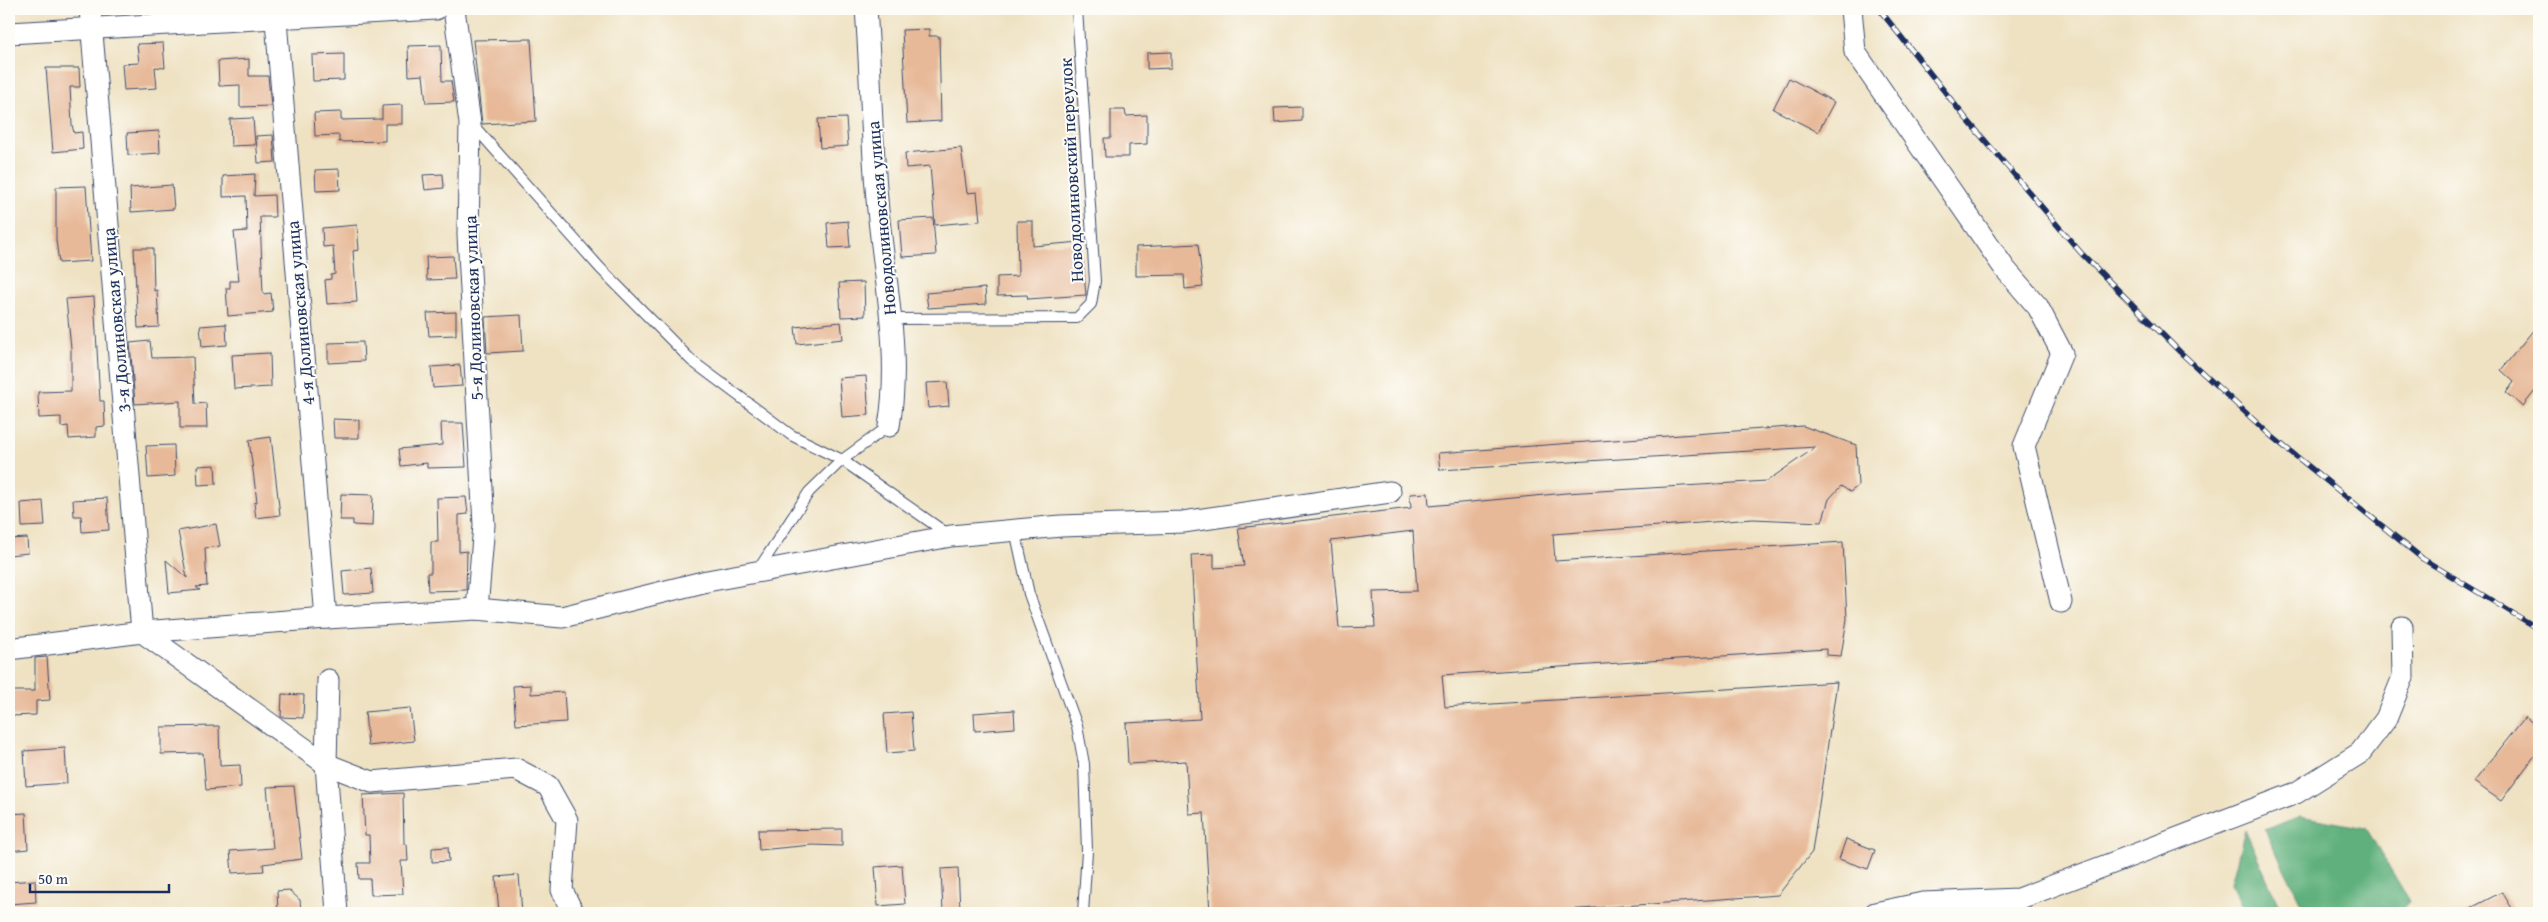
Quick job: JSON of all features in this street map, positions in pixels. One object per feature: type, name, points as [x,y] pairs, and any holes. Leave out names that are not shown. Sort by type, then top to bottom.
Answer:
[{"type":"street","points":[[9,33],[91,19],[436,9]]},
{"type":"street","name":"5-я Долиновская улица","points":[[454,9],[470,123],[468,235],[484,525],[477,609]]},
{"type":"street","name":"Новодолиновская улица","points":[[866,9],[877,198],[891,319],[892,404],[889,426]]},
{"type":"street","points":[[1850,9],[1855,52],[2005,269],[2038,307],[2062,353],[2024,446],[2061,602]]},
{"type":"street","name":"4-я Долиновская улица","points":[[275,14],[326,618]]},
{"type":"street","name":"3-я Долиновская улица","points":[[91,19],[142,632]]},
{"type":"street","points":[[9,649],[142,632],[477,609],[562,617],[757,571],[951,536],[1061,526],[1183,522],[1390,492]]},
{"type":"street","points":[[1875,913],[1923,903],[2018,899],[2296,793],[2360,753],[2386,719],[2403,677],[2402,627]]},
{"type":"street","points":[[142,632],[326,764],[372,782],[516,769],[548,786],[567,820],[562,890],[573,913]]},
{"type":"street","points":[[328,680],[326,764],[337,913]]},
{"type":"lane","name":"Новодолиновский переулок","points":[[891,319],[1076,318],[1091,304],[1095,281],[1077,9]]},
{"type":"lane","points":[[470,123],[600,268],[692,361],[791,435],[842,460],[951,536]]},
{"type":"lane","points":[[757,571],[809,492],[842,460],[889,426]]},
{"type":"lane","points":[[1015,530],[1029,594],[1077,726],[1084,764],[1086,851],[1084,913]]},
{"type":"green space","points":[[2300,816],[2366,828],[2410,902],[2397,913],[2306,913],[2265,830]]},
{"type":"green space","points":[[2245,829],[2282,913],[2245,913],[2231,884]]},
{"type":"building","points":[[929,29],[929,36],[939,36],[941,121],[907,123],[902,30]]},
{"type":"building","points":[[531,39],[536,121],[482,124],[473,40]]},
{"type":"building","points":[[163,43],[165,68],[155,67],[157,88],[124,90],[122,64],[139,63],[137,44]]},
{"type":"building","points":[[441,45],[442,81],[451,81],[454,102],[426,103],[423,75],[409,76],[408,46]]},
{"type":"building","points":[[1171,52],[1171,68],[1147,69],[1147,53]]},
{"type":"building","points":[[344,54],[344,80],[313,81],[312,55]]},
{"type":"building","points":[[249,59],[249,76],[268,76],[271,106],[240,107],[240,85],[219,86],[218,61]]},
{"type":"building","points":[[46,68],[79,68],[80,87],[70,87],[72,125],[74,133],[82,132],[83,149],[53,152]]},
{"type":"building","points":[[1789,78],[1834,102],[1818,132],[1773,109]]},
{"type":"building","points":[[402,105],[402,124],[385,124],[385,141],[339,142],[339,135],[315,136],[314,113],[341,112],[341,120],[382,119],[382,106]]},
{"type":"building","points":[[1302,107],[1302,121],[1275,123],[1274,108]]},
{"type":"building","points":[[1111,110],[1125,110],[1126,116],[1147,115],[1147,144],[1129,145],[1129,157],[1105,157],[1104,138],[1111,138]]},
{"type":"building","points":[[253,118],[255,145],[231,146],[230,119]]},
{"type":"building","points":[[846,118],[848,146],[820,148],[818,119]]},
{"type":"building","points":[[159,131],[160,153],[128,155],[127,133]]},
{"type":"building","points":[[273,135],[275,162],[258,163],[256,136]]},
{"type":"building","points":[[961,148],[967,193],[977,192],[980,221],[935,225],[930,166],[906,168],[905,153]]},
{"type":"building","points":[[339,169],[340,190],[316,191],[315,170]]},
{"type":"building","points":[[255,174],[254,196],[274,195],[275,217],[260,217],[263,294],[271,293],[273,312],[228,316],[226,288],[230,288],[230,281],[239,281],[234,232],[247,231],[246,196],[223,197],[223,176]]},
{"type":"building","points":[[443,174],[444,188],[425,190],[423,175]]},
{"type":"building","points":[[172,185],[174,209],[131,212],[130,188]]},
{"type":"building","points":[[86,186],[91,261],[59,263],[56,240],[56,187]]},
{"type":"building","points":[[933,218],[936,255],[902,257],[899,220]]},
{"type":"building","points":[[848,221],[850,247],[829,248],[827,223]]},
{"type":"building","points":[[1017,221],[1033,221],[1033,246],[1081,242],[1086,295],[1028,299],[1027,295],[997,296],[997,277],[1018,276]]},
{"type":"building","points":[[357,225],[359,250],[353,251],[357,302],[327,304],[325,280],[331,279],[331,275],[335,274],[333,246],[323,247],[322,228]]},
{"type":"building","points":[[1198,244],[1203,287],[1185,289],[1184,275],[1136,276],[1136,247]]},
{"type":"building","points":[[134,248],[153,248],[154,291],[157,290],[159,327],[138,328]]},
{"type":"building","points":[[453,256],[455,279],[427,280],[426,257]]},
{"type":"building","points":[[864,282],[865,316],[841,317],[839,283]]},
{"type":"building","points":[[985,288],[986,304],[928,308],[926,293]]},
{"type":"building","points":[[94,297],[100,401],[104,401],[105,426],[96,427],[96,437],[69,439],[68,426],[61,427],[61,417],[39,418],[38,392],[71,391],[71,348],[66,299]]},
{"type":"building","points":[[456,312],[456,335],[429,336],[427,313]]},
{"type":"building","points":[[521,315],[523,351],[487,353],[485,317]]},
{"type":"building","points":[[841,322],[843,339],[797,344],[795,327]]},
{"type":"building","points":[[2539,323],[2539,386],[2523,406],[2506,393],[2514,382],[2501,370]]},
{"type":"building","points":[[226,324],[227,345],[202,347],[200,326]]},
{"type":"building","points":[[150,341],[152,358],[193,357],[195,404],[206,403],[207,428],[180,428],[180,401],[135,404],[130,343]]},
{"type":"building","points":[[363,342],[364,361],[328,363],[328,343]]},
{"type":"building","points":[[270,353],[271,387],[234,389],[232,355]]},
{"type":"building","points":[[460,365],[462,386],[433,388],[431,367]]},
{"type":"building","points":[[866,376],[869,415],[842,417],[839,378]]},
{"type":"building","points":[[947,382],[949,406],[928,408],[926,383]]},
{"type":"building","points":[[333,419],[359,420],[359,438],[334,438]]},
{"type":"building","points":[[441,423],[463,423],[466,467],[427,468],[427,463],[401,466],[399,449],[442,445]]},
{"type":"building","points":[[1803,426],[1856,445],[1858,486],[1850,492],[1841,486],[1829,499],[1822,522],[1753,519],[1553,534],[1555,561],[1843,542],[1847,619],[1841,656],[1826,655],[1826,649],[1442,675],[1445,707],[1837,682],[1812,852],[1778,895],[1524,913],[1210,913],[1204,813],[1189,814],[1186,761],[1128,764],[1126,723],[1200,719],[1191,555],[1214,554],[1214,568],[1244,566],[1238,528],[1411,508],[1410,494],[1428,493],[1429,506],[1566,493],[1767,481],[1816,447],[1440,470],[1438,453]],"holes":[[[1413,531],[1417,591],[1373,592],[1375,627],[1339,628],[1331,541]]]},
{"type":"building","points":[[271,437],[280,515],[256,518],[254,503],[257,502],[249,440]]},
{"type":"building","points":[[174,445],[175,476],[148,478],[146,446]]},
{"type":"building","points":[[215,465],[216,484],[198,485],[197,466]]},
{"type":"building","points":[[341,494],[373,495],[372,526],[353,525],[353,520],[340,520]]},
{"type":"building","points":[[466,497],[468,514],[459,515],[459,552],[467,551],[466,590],[428,591],[427,573],[431,573],[431,542],[438,542],[437,498]]},
{"type":"building","points":[[107,498],[109,530],[82,532],[81,516],[74,516],[73,500]]},
{"type":"building","points":[[43,501],[45,526],[22,527],[21,503]]},
{"type":"building","points":[[216,524],[220,546],[205,548],[207,586],[196,587],[200,590],[169,593],[166,560],[187,578],[178,531]]},
{"type":"building","points":[[27,538],[28,553],[9,555],[9,539]]},
{"type":"building","points":[[371,568],[373,593],[344,595],[342,571]]},
{"type":"building","points":[[47,657],[50,700],[36,701],[36,715],[10,716],[9,691],[35,691],[35,658]]},
{"type":"building","points":[[531,685],[531,694],[564,692],[566,722],[516,725],[513,686]]},
{"type":"building","points":[[282,694],[304,695],[303,718],[281,717]]},
{"type":"building","points":[[410,708],[414,741],[368,746],[365,712]]},
{"type":"building","points":[[1014,710],[1015,728],[975,731],[974,713]]},
{"type":"building","points":[[911,712],[914,751],[887,753],[884,714]]},
{"type":"building","points":[[2525,717],[2539,728],[2539,750],[2501,801],[2474,782]]},
{"type":"building","points":[[219,726],[220,766],[240,765],[241,787],[206,790],[203,753],[161,754],[161,727]]},
{"type":"building","points":[[65,748],[67,783],[26,786],[24,751]]},
{"type":"building","points":[[294,786],[302,859],[263,864],[264,871],[232,873],[230,851],[273,848],[267,787]]},
{"type":"building","points":[[403,793],[404,844],[407,844],[408,861],[401,861],[403,894],[371,895],[370,879],[359,879],[358,863],[370,863],[369,835],[365,835],[363,795]]},
{"type":"building","points":[[26,813],[28,849],[9,851],[9,814]]},
{"type":"building","points":[[842,829],[842,846],[812,845],[759,850],[758,830]]},
{"type":"building","points":[[1846,839],[1875,850],[1868,869],[1839,859]]},
{"type":"building","points":[[448,847],[449,861],[432,862],[432,848]]},
{"type":"building","points":[[902,865],[905,904],[878,906],[875,867]]},
{"type":"building","points":[[958,868],[960,910],[943,911],[941,869]]},
{"type":"building","points":[[519,875],[522,913],[499,913],[496,877]]},
{"type":"building","points":[[35,880],[36,902],[9,904],[9,882]]},
{"type":"building","points":[[289,890],[300,900],[301,913],[278,913],[277,891]]},
{"type":"building","points":[[2502,892],[2515,913],[2461,913]]},
{"type":"railway","points":[[1879,9],[1964,116],[2082,254],[2180,352],[2270,435],[2423,559],[2539,629]]}]
